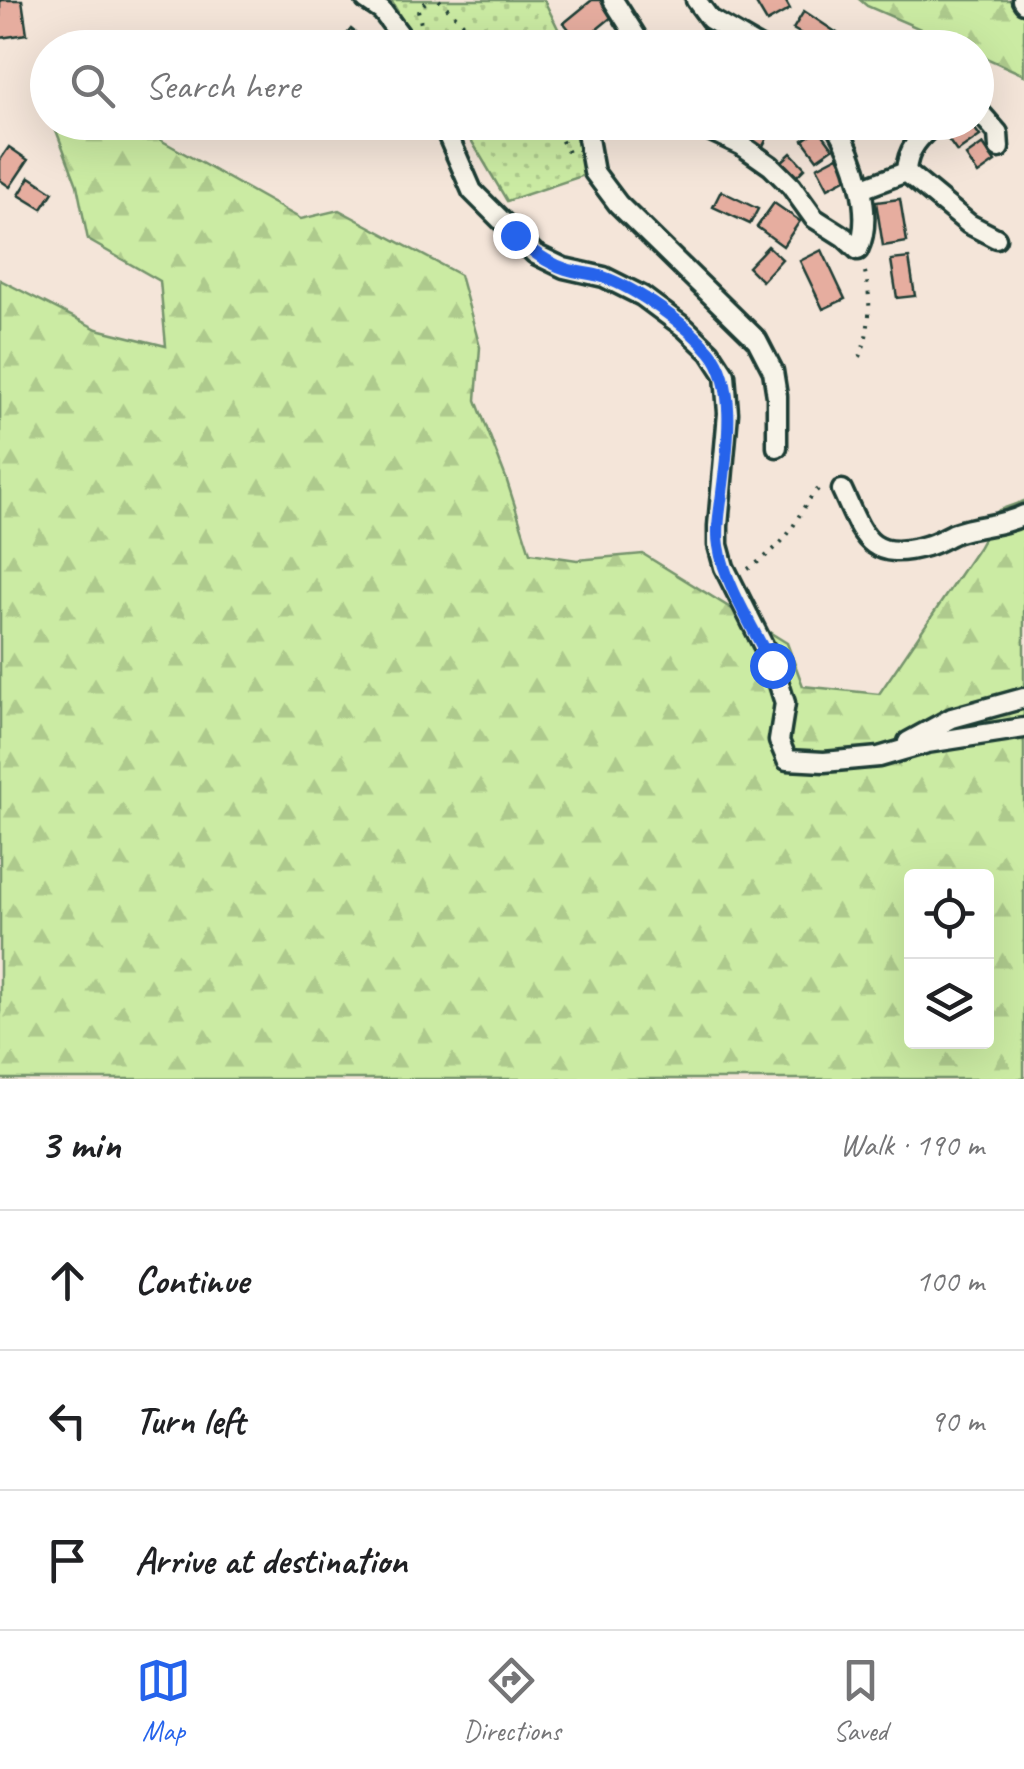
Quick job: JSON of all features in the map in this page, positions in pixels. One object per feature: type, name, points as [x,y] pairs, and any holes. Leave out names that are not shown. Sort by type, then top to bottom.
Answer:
[{"type":"street","points":[[366,0],[382,11],[396,30]]},
{"type":"street","points":[[612,0],[631,30]]},
{"type":"street","points":[[696,0],[710,19],[729,30]]},
{"type":"street","points":[[994,128],[1000,148]]},
{"type":"street","points":[[450,140],[472,190],[535,254],[642,296],[710,352],[724,375],[728,413],[718,545],[729,578],[781,690],[785,704],[779,741],[788,760],[824,762],[879,757],[927,743],[1024,728]]},
{"type":"street","points":[[588,140],[594,172],[610,192],[757,340],[773,371],[779,423],[777,447]]},
{"type":"street","points":[[730,140],[771,166],[814,218],[858,250],[863,240],[861,188],[845,140]]},
{"type":"street","points":[[906,172],[907,157],[918,140]]},
{"type":"street","points":[[861,188],[906,172]]},
{"type":"street","points":[[906,172],[969,224],[996,238]]},
{"type":"street","points":[[842,490],[864,538],[877,548],[895,551],[927,546],[976,527],[1006,524],[1024,515]]},
{"type":"street","points":[[879,757],[952,718],[1024,698]]},
{"type":"path","points":[[422,30],[418,10],[424,2],[432,0]]},
{"type":"path","points":[[440,0],[468,30]]},
{"type":"path","points":[[858,250],[867,278],[870,310],[868,336],[860,356]]},
{"type":"path","points":[[729,578],[760,561],[788,536],[812,494],[821,486],[833,485],[842,490]]},
{"type":"green space","points":[[391,0],[544,0],[559,30],[408,30]]},
{"type":"green space","points":[[860,0],[1024,0],[1024,75],[994,62],[994,30],[923,30]]},
{"type":"green space","points":[[60,140],[160,140],[301,219],[339,210],[460,275],[480,347],[476,400],[530,553],[577,560],[643,554],[787,643],[803,686],[879,694],[978,548],[999,510],[1024,501],[1024,1079],[0,1079],[0,280],[97,329],[166,346],[160,281],[88,240],[77,185]]},
{"type":"green space","points":[[471,140],[589,140],[594,172],[507,201]]},
{"type":"building","points":[[0,0],[22,0],[27,34],[0,38]]},
{"type":"building","points":[[592,0],[600,0],[613,16],[596,30],[570,30],[564,23]]},
{"type":"building","points":[[754,0],[785,0],[790,9],[767,22]]},
{"type":"building","points":[[804,11],[832,30],[795,30]]},
{"type":"building","points":[[741,140],[766,140],[761,150]]},
{"type":"building","points":[[803,140],[827,140],[833,148],[817,159]]},
{"type":"building","points":[[948,140],[974,140],[957,152]]},
{"type":"building","points":[[983,144],[995,162],[978,174],[966,156]]},
{"type":"building","points":[[9,147],[28,160],[10,187],[0,180],[0,160]]},
{"type":"building","points":[[791,153],[805,168],[793,180],[779,164]]},
{"type":"building","points":[[838,156],[849,177],[828,188],[817,167]]},
{"type":"building","points":[[30,177],[53,192],[42,209],[19,195]]},
{"type":"building","points":[[721,191],[758,209],[750,224],[713,207]]},
{"type":"building","points":[[900,199],[907,242],[883,246],[876,202]]},
{"type":"building","points":[[774,203],[800,221],[783,246],[757,227]]},
{"type":"building","points":[[768,246],[782,259],[762,281],[748,267]]},
{"type":"building","points":[[822,250],[845,299],[823,309],[800,261]]},
{"type":"building","points":[[909,258],[915,296],[897,298],[891,260]]},
{"type":"route","points":[[515,235],[535,254],[564,268],[604,278],[642,296],[710,352],[724,375],[728,413],[718,545],[724,567],[772,665]]}]
